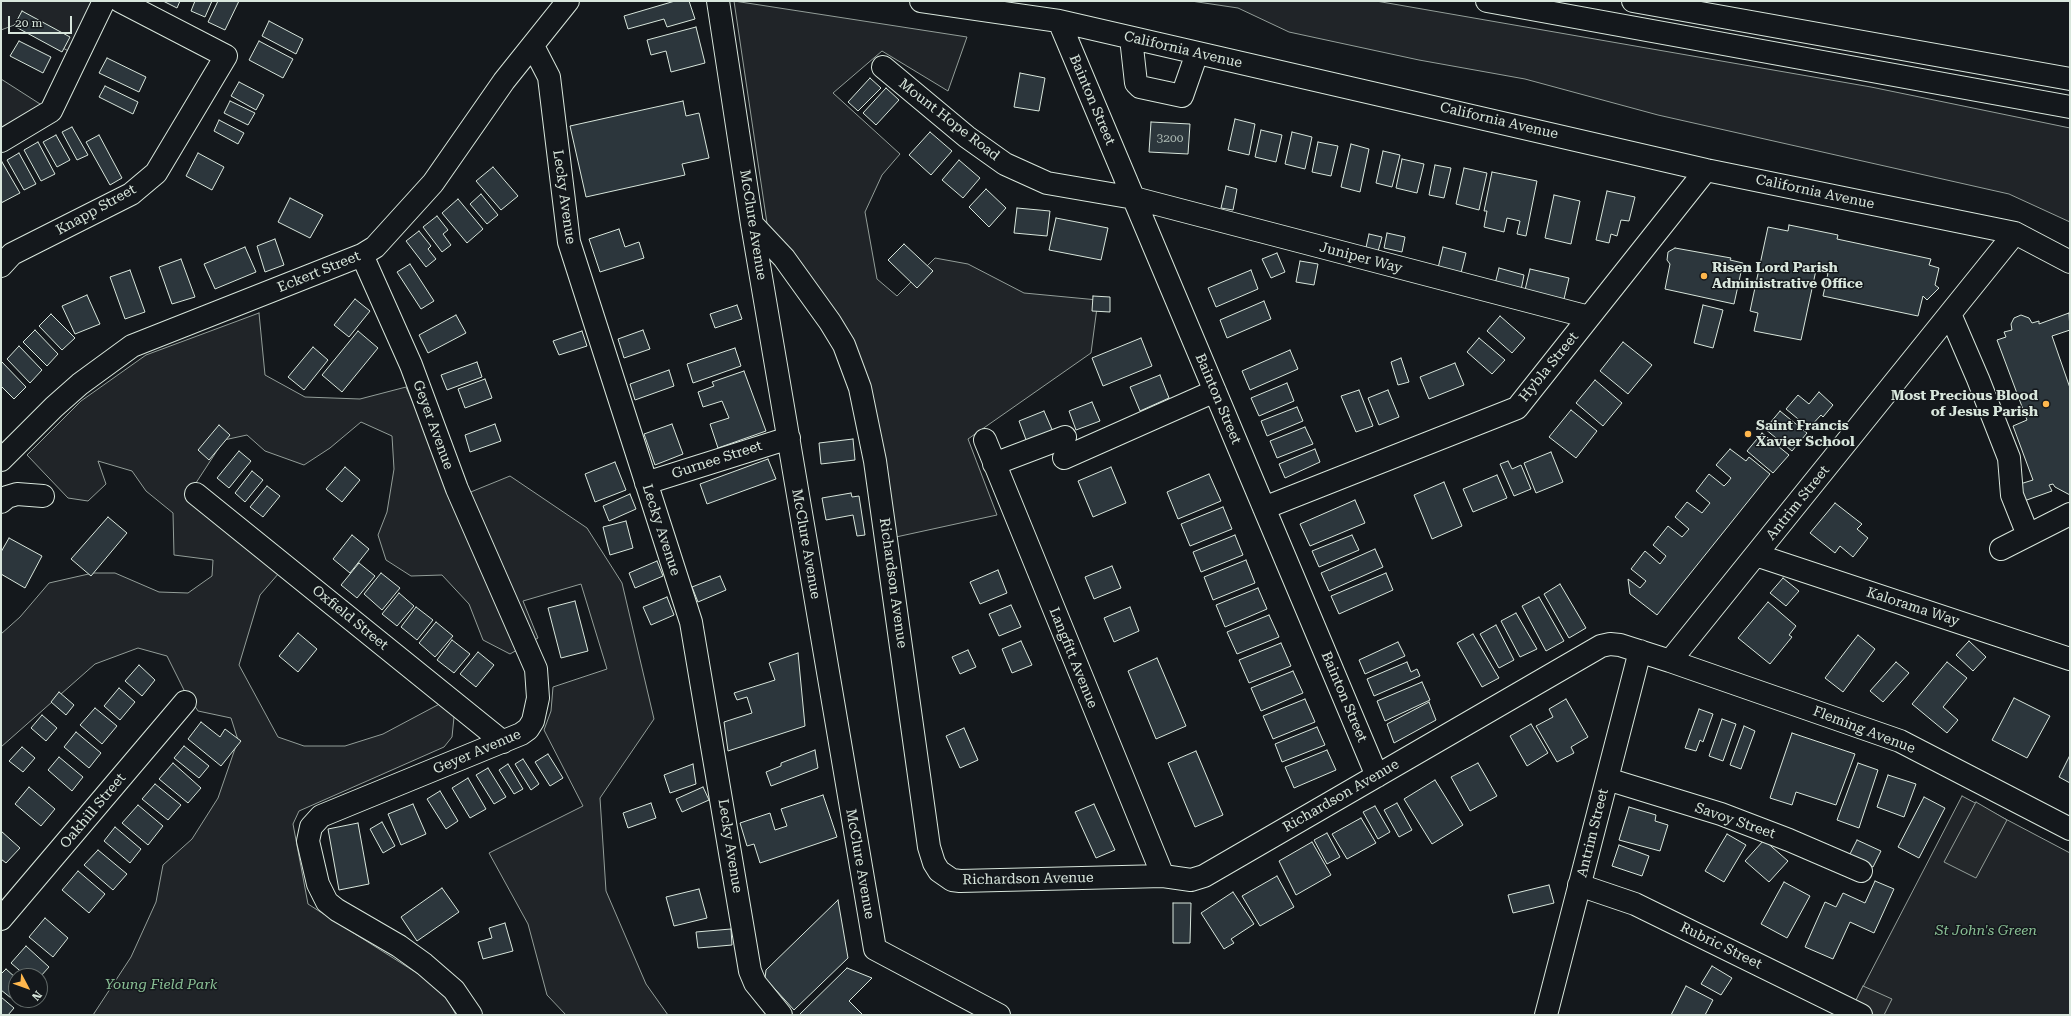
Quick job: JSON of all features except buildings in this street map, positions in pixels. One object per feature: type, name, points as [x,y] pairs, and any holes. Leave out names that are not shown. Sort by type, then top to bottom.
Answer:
[{"type":"main road","points":[[1,141],[51,111],[104,1]]},
{"type":"main road","name":"Knapp Street","points":[[1,266],[12,254],[131,194],[156,173],[226,56],[120,1]]},
{"type":"main road","name":"Eckert Street","points":[[1,460],[80,384],[132,346],[362,255],[375,247],[434,184],[504,81],[568,1]]},
{"type":"main road","name":"McClure Avenue","points":[[718,1],[752,224],[874,949],[999,1015]]},
{"type":"main road","name":"California Avenue","points":[[921,1],[1059,21],[1706,170],[2015,233],[2070,262]]},
{"type":"main road","points":[[1487,1],[2070,107]]},
{"type":"main road","points":[[1633,1],[2070,79]]},
{"type":"main road","name":"Bainton Street","points":[[1059,21],[1377,776]]},
{"type":"main road","points":[[1131,38],[1136,83],[1140,87],[1182,96],[1197,53]]},
{"type":"main road","name":"Lecky Avenue","points":[[532,46],[549,77],[569,242],[691,622],[750,971],[755,983],[781,1015]]},
{"type":"main road","name":"Mount Hope Road","points":[[883,67],[968,137],[1005,164],[1047,183],[1134,198]]},
{"type":"main road","name":"Hybla Street","points":[[1264,508],[1517,408],[1706,170]]},
{"type":"main road","name":"Juniper Way","points":[[1134,198],[1589,317]]},
{"type":"main road","name":"Richardson Avenue","points":[[752,224],[784,258],[830,322],[844,345],[860,388],[875,461],[929,847],[934,863],[945,876],[960,881],[1163,876],[1191,880],[1204,876],[1601,646],[1610,644],[1620,645],[1670,661]]},
{"type":"main road","name":"Antrim Street","points":[[1670,661],[2015,233]]},
{"type":"main road","name":"Geyer Avenue","points":[[362,255],[411,365],[457,489],[536,669],[538,698],[533,721],[528,729],[521,734],[321,816],[315,821],[308,834],[308,841],[318,884],[327,902],[424,964],[454,990],[471,1015]]},
{"type":"main road","points":[[1950,314],[1978,379],[2009,458],[2012,495],[2028,535]]},
{"type":"main road","points":[[1064,458],[1215,391]]},
{"type":"main road","points":[[994,464],[1065,437]]},
{"type":"main road","name":"Gurnee Street","points":[[646,483],[788,438]]},
{"type":"main road","name":"Langfitt Avenue","points":[[985,440],[1163,876]]},
{"type":"main road","points":[[1,502],[7,497],[17,494],[43,496]]},
{"type":"main road","name":"Oxfield Street","points":[[196,494],[503,742]]},
{"type":"main road","points":[[2000,549],[2070,514]]},
{"type":"main road","name":"Kalorama Way","points":[[1756,555],[2070,659]]},
{"type":"main road","name":"Antrim Street","points":[[1546,1015],[1640,651]]},
{"type":"main road","name":"Fleming Avenue","points":[[1670,661],[1900,741],[2070,830]]},
{"type":"main road","name":"Oakhill Street","points":[[1,919],[185,702]]},
{"type":"main road","name":"Savoy Street","points":[[1606,779],[1721,814],[1789,840],[1861,871]]},
{"type":"main road","name":"Rubric Street","points":[[1579,885],[1635,904],[1860,1015]]},
{"type":"green space","points":[[1,1],[104,1],[78,56],[17,24],[1,30]]},
{"type":"green space","points":[[734,1],[967,37],[948,91],[882,51],[833,93],[900,154],[882,175],[865,212],[877,279],[897,296],[935,258],[968,264],[1024,293],[1098,300],[1091,353],[968,439],[997,515],[896,537],[870,394],[768,230]]},
{"type":"green space","points":[[1191,1],[1376,1],[1871,87],[2070,128],[2070,222],[2009,194],[1658,115],[1525,79],[1419,60],[1289,32],[1238,8]]},
{"type":"green space","points":[[1,79],[51,111],[1,141]]},
{"type":"green space","name":"Young Field Park","points":[[259,313],[265,375],[305,397],[360,399],[406,387],[456,498],[510,476],[587,528],[622,583],[654,719],[600,798],[606,891],[646,984],[668,1015],[566,1015],[547,995],[528,924],[489,853],[583,806],[544,730],[551,711],[553,687],[607,669],[581,584],[523,601],[538,638],[510,654],[483,640],[469,604],[442,575],[411,576],[386,560],[378,535],[387,512],[394,469],[392,436],[361,422],[330,448],[304,465],[265,451],[247,435],[224,440],[192,489],[279,573],[260,595],[239,665],[278,737],[304,746],[345,746],[383,734],[447,700],[455,707],[452,737],[444,747],[299,811],[293,824],[308,904],[442,989],[456,1015],[93,1015],[131,957],[156,902],[163,865],[192,839],[218,798],[238,740],[231,718],[198,711],[184,690],[167,656],[138,648],[95,664],[1,747],[1,634],[20,617],[49,583],[93,573],[115,573],[159,592],[188,593],[212,576],[213,560],[174,555],[173,513],[146,491],[132,471],[98,461],[106,484],[88,501],[68,498],[27,455],[81,401],[146,355]]},
{"type":"green space","name":"St John's Green","points":[[1962,796],[2070,853],[2070,1015],[1861,1015],[1851,1010]]},
{"type":"shaded area","points":[[1976,802],[2007,820],[1976,878],[1944,862]]},
{"type":"shaded area","points":[[1863,986],[1892,999],[1884,1015],[1861,1015],[1851,1010]]},
{"type":"place","name":"Risen Lord Parish Administrative Office","points":[[1704,276]]},
{"type":"place","name":"Most Precious Blood of Jesus Parish","points":[[2046,404]]},
{"type":"place","name":"Saint Francis Xavier School","points":[[1748,434]]}]
